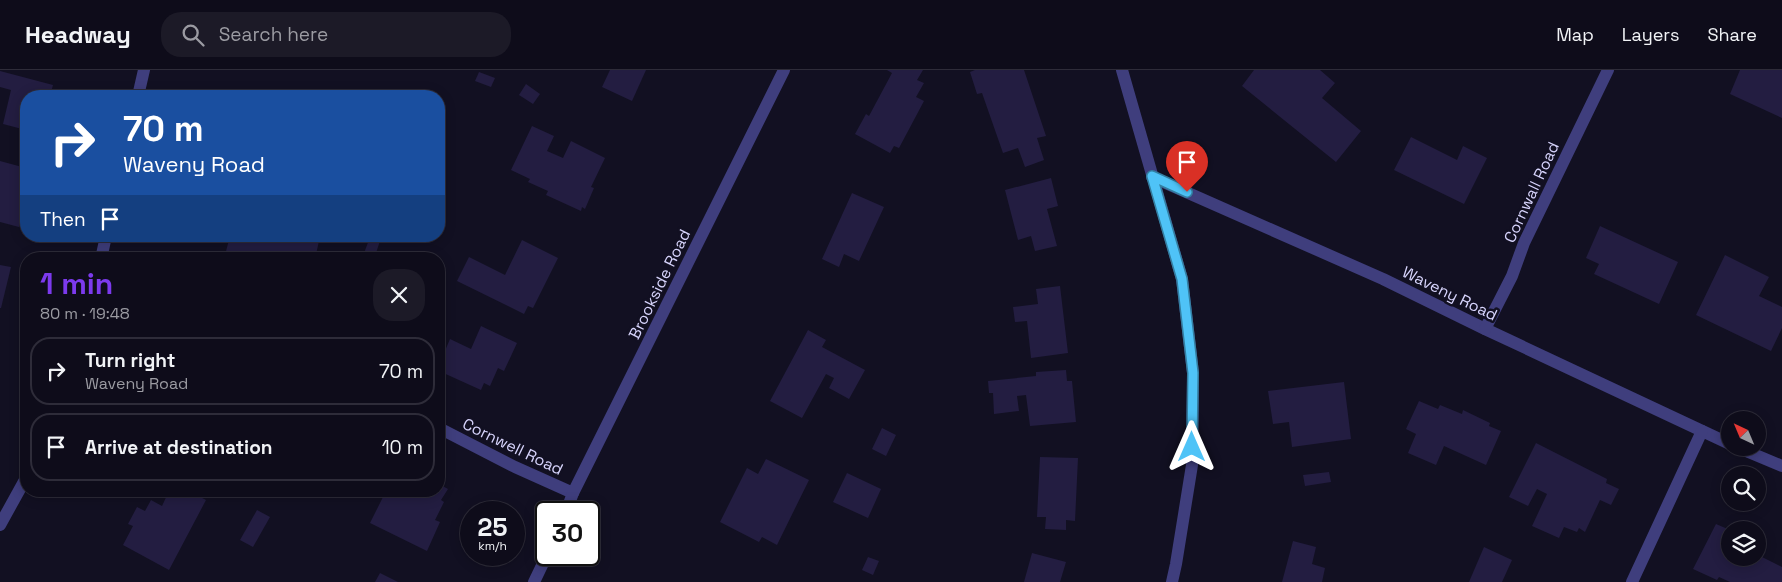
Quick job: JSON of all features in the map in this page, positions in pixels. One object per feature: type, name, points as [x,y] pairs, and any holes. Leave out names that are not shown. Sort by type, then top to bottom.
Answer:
[{"type":"street","points":[[139,90],[144,70]]},
{"type":"street","name":"Brookside Road","points":[[570,501],[784,70]]},
{"type":"street","points":[[1122,70],[1182,279],[1193,373],[1192,465],[1172,582]]},
{"type":"street","name":"Cornwall Road","points":[[1485,329],[1512,276],[1528,234],[1608,70]]},
{"type":"street","name":"Waveny Road","points":[[1152,176],[1374,274],[1485,329],[1721,440]]},
{"type":"street","name":"Cornwell Road","points":[[445,431],[515,467],[573,493]]},
{"type":"street","points":[[1632,582],[1702,431]]},
{"type":"street","points":[[1758,456],[1782,466]]},
{"type":"street","points":[[0,525],[20,489]]},
{"type":"street","points":[[534,582],[542,566]]},
{"type":"building","points":[[610,70],[646,70],[632,101],[602,87]]},
{"type":"building","points":[[887,70],[923,70],[917,80],[924,83],[916,97],[924,101],[899,148],[894,146],[890,153],[855,134],[866,114],[869,116],[892,73]]},
{"type":"building","points":[[975,70],[1024,70],[1046,136],[1037,138],[1044,160],[1025,167],[1018,148],[1003,153],[982,93],[977,94],[970,72]]},
{"type":"building","points":[[1254,70],[1320,70],[1335,83],[1322,98],[1361,131],[1336,162],[1242,86]]},
{"type":"building","points":[[1740,70],[1782,70],[1782,118],[1730,94]]},
{"type":"building","points":[[0,71],[53,85],[52,90],[20,90],[20,128],[3,124],[11,90],[0,87]]},
{"type":"building","points":[[479,72],[495,78],[491,87],[475,81]]},
{"type":"building","points":[[526,84],[540,94],[533,104],[519,95]]},
{"type":"building","points":[[532,126],[554,136],[547,151],[563,158],[571,141],[605,158],[591,187],[594,188],[585,209],[582,207],[581,211],[546,195],[548,191],[528,182],[530,179],[511,170]]},
{"type":"building","points":[[1411,137],[1457,160],[1463,146],[1487,158],[1464,204],[1394,170]]},
{"type":"building","points":[[0,161],[20,166],[20,223],[19,227],[0,222]]},
{"type":"building","points":[[1051,178],[1058,206],[1047,209],[1057,246],[1035,251],[1031,236],[1018,240],[1005,190]]},
{"type":"building","points":[[852,193],[884,207],[859,261],[844,254],[839,267],[822,259]]},
{"type":"building","points":[[1600,226],[1678,262],[1659,304],[1594,274],[1599,264],[1586,258]]},
{"type":"building","points":[[522,240],[558,258],[533,308],[528,306],[524,314],[457,281],[469,257],[505,275]]},
{"type":"building","points":[[228,242],[319,242],[317,252],[226,252]]},
{"type":"building","points":[[368,242],[380,242],[376,252],[364,252]]},
{"type":"building","points":[[1725,255],[1769,277],[1759,296],[1782,307],[1782,328],[1771,351],[1696,315]]},
{"type":"building","points":[[0,265],[11,267],[1,308],[0,308]]},
{"type":"building","points":[[1060,286],[1068,353],[1031,358],[1027,321],[1015,322],[1013,307],[1038,304],[1036,289]]},
{"type":"building","points":[[481,326],[517,343],[504,371],[498,368],[490,386],[484,383],[481,390],[445,374],[445,351],[450,339],[471,349]]},
{"type":"building","points":[[808,330],[826,340],[822,347],[865,370],[849,399],[829,388],[834,378],[826,374],[802,418],[770,401]]},
{"type":"building","points":[[1066,370],[1067,381],[1072,381],[1076,422],[1030,426],[1026,395],[1017,396],[1019,411],[994,414],[993,393],[989,393],[988,381],[1036,376],[1036,372]]},
{"type":"building","points":[[1344,382],[1351,439],[1292,447],[1289,422],[1273,424],[1268,391]]},
{"type":"building","points":[[1419,401],[1438,409],[1440,405],[1462,414],[1463,410],[1490,423],[1489,426],[1501,431],[1486,465],[1444,446],[1436,465],[1408,453],[1416,434],[1406,429]]},
{"type":"building","points":[[882,428],[896,435],[886,456],[872,449]]},
{"type":"building","points":[[1536,443],[1607,479],[1606,483],[1619,489],[1611,505],[1600,500],[1585,532],[1579,528],[1577,532],[1564,527],[1559,538],[1532,526],[1547,494],[1537,489],[1528,506],[1509,497]]},
{"type":"building","points":[[1040,457],[1078,458],[1075,521],[1066,520],[1066,530],[1045,529],[1046,517],[1037,517]]},
{"type":"building","points":[[766,459],[809,480],[777,545],[762,537],[759,542],[720,522],[747,468],[758,474]]},
{"type":"building","points":[[1329,472],[1331,482],[1305,486],[1303,475]]},
{"type":"building","points":[[847,473],[881,489],[868,518],[833,502]]},
{"type":"building","points":[[166,497],[200,497],[206,500],[169,570],[123,545],[133,526],[128,524],[137,507],[145,511],[151,500],[162,506]]},
{"type":"building","points":[[383,497],[443,497],[441,500],[444,502],[435,520],[440,522],[427,551],[370,523]]},
{"type":"building","points":[[257,510],[270,517],[253,547],[240,540]]},
{"type":"building","points":[[1716,524],[1721,526],[1721,566],[1766,566],[1766,559],[1782,567],[1782,582],[1730,582],[1719,577],[1717,580],[1693,569]]},
{"type":"building","points":[[1293,541],[1316,547],[1312,564],[1325,568],[1322,582],[1282,582]]},
{"type":"building","points":[[1484,547],[1512,560],[1502,582],[1469,582]]},
{"type":"building","points":[[1032,553],[1066,562],[1060,582],[1024,582]]},
{"type":"building","points":[[868,557],[879,561],[873,575],[862,570]]},
{"type":"building","points":[[380,573],[398,582],[375,582]]},
{"type":"route","points":[[1187,192],[1152,176],[1182,279],[1193,373],[1192,447]]}]
